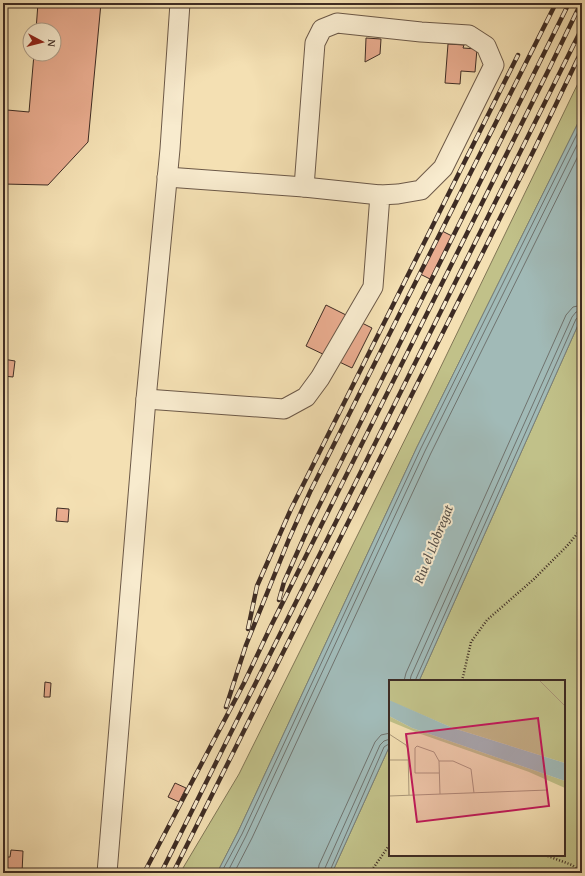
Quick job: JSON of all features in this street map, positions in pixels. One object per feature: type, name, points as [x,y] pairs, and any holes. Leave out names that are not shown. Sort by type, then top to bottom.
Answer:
[{"type":"lane","points":[[107,873],[146,399],[167,177],[180,3]]},
{"type":"lane","points":[[167,177],[304,187],[380,195],[421,190],[443,168],[494,65],[486,46],[469,35],[420,32],[337,23],[322,29],[315,43],[304,187]]},
{"type":"lane","points":[[146,399],[284,409],[306,397],[320,378],[373,287],[380,195]]},
{"type":"path","points":[[462,680],[471,642],[487,620],[534,578],[567,546],[582,528]]},
{"type":"path","points":[[370,873],[389,845]]},
{"type":"path","points":[[548,856],[572,865],[582,872]]},
{"type":"green space","points":[[582,75],[582,115],[417,447],[238,832],[217,873],[180,873],[239,774],[432,385]]},
{"type":"green space","points":[[582,316],[582,873],[332,873],[389,747],[389,856],[565,856],[565,680],[419,680]]},
{"type":"water","name":"Riu el Llobregat","points":[[582,115],[582,316],[419,680],[389,680],[389,747],[332,873],[217,873],[238,832],[417,447]]},
{"type":"building","points":[[38,3],[101,3],[88,142],[48,185],[3,184],[3,155],[7,110],[29,112],[33,62],[62,62],[62,22],[37,22]]},
{"type":"building","points":[[366,38],[381,39],[380,54],[365,62]]},
{"type":"building","points":[[448,44],[464,45],[463,48],[477,49],[475,72],[461,71],[460,84],[445,83]]},
{"type":"building","points":[[442,231],[452,236],[430,279],[420,274]]},
{"type":"building","points":[[326,305],[372,328],[352,368],[306,346]]},
{"type":"building","points":[[3,359],[15,361],[13,377],[3,376]]},
{"type":"building","points":[[57,508],[69,509],[68,522],[56,521]]},
{"type":"building","points":[[45,682],[51,683],[50,697],[44,697]]},
{"type":"building","points":[[175,783],[186,788],[179,802],[168,797]]},
{"type":"building","points":[[11,850],[23,851],[22,873],[5,873],[6,857],[10,857]]},
{"type":"railway","points":[[226,707],[246,645],[289,539],[310,492],[556,3]]},
{"type":"railway","points":[[279,600],[284,582],[310,524],[569,3]]},
{"type":"railway","points":[[144,873],[244,683],[581,3]]},
{"type":"railway","points":[[161,873],[582,28]]},
{"type":"railway","points":[[173,873],[535,148],[582,50]]},
{"type":"railway","points":[[248,629],[257,586],[291,509],[518,55]]}]
